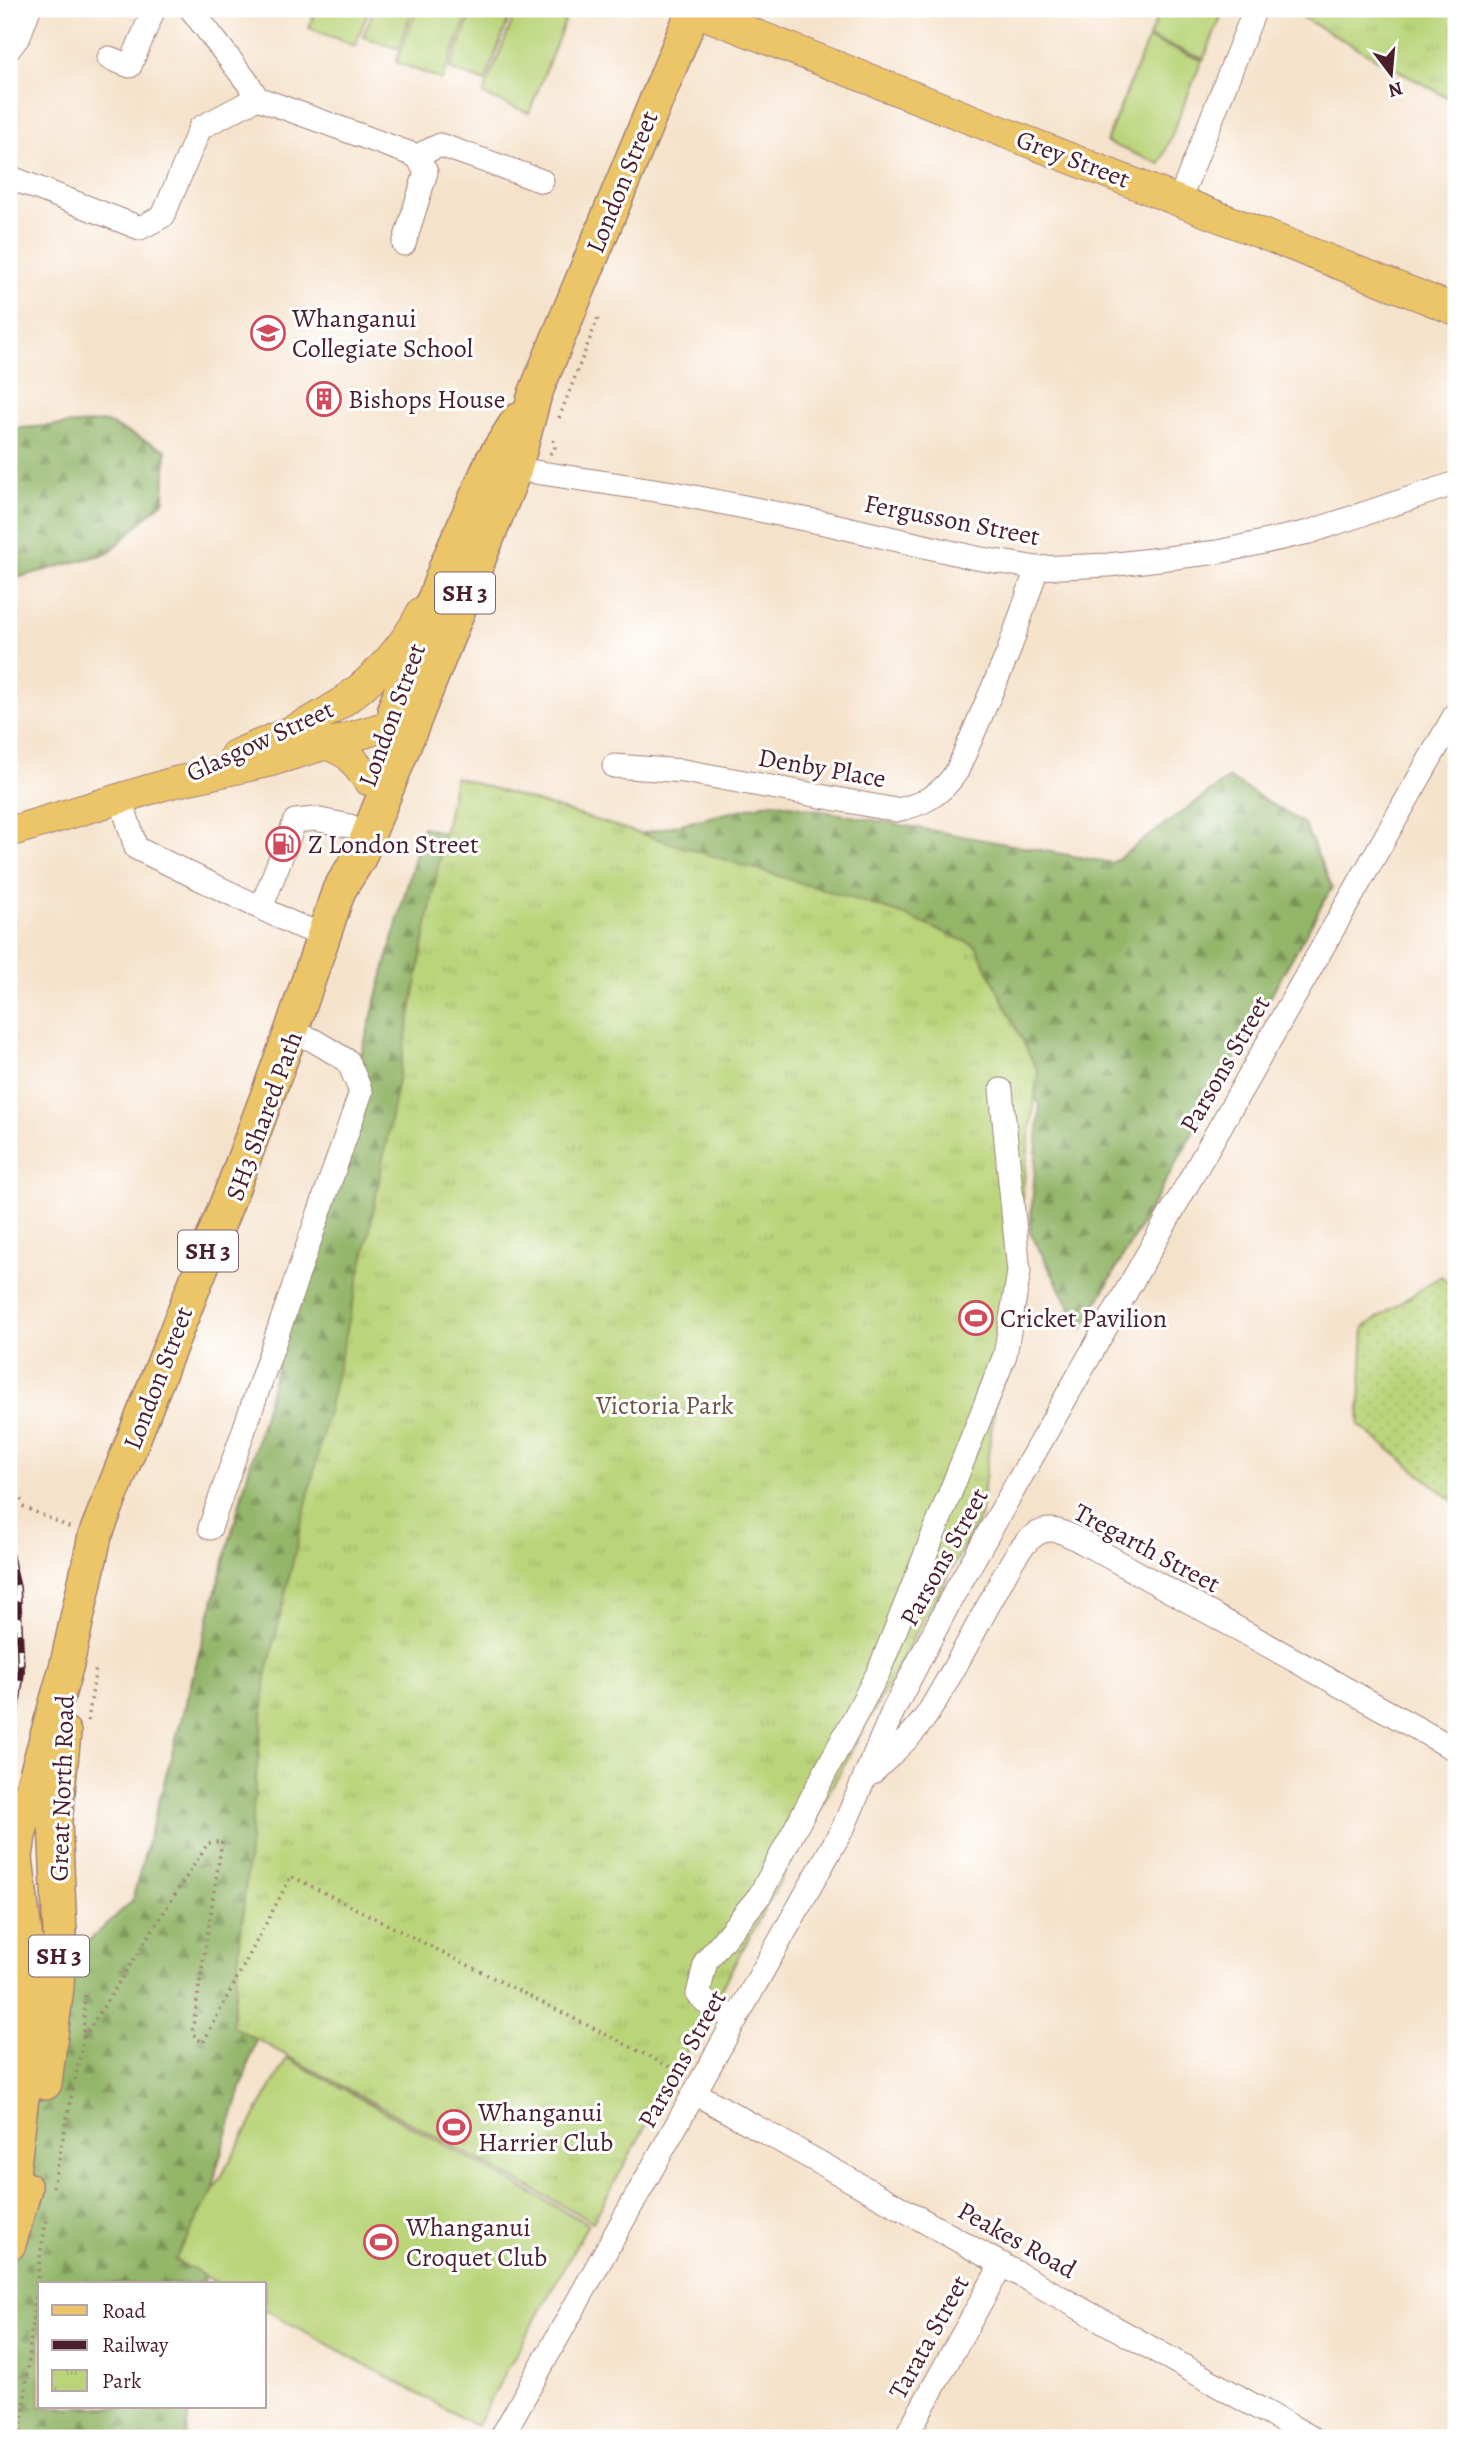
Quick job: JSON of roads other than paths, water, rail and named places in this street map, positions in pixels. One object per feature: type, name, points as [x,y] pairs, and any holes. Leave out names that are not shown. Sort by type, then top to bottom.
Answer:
[{"type":"highway","name":"London Street","points":[[339,890],[342,856],[350,826],[368,780],[401,722],[515,469],[535,394],[692,9]]},
{"type":"highway","name":"London Street","points":[[12,1834],[82,1661],[95,1536],[234,1185],[291,1032],[339,890],[359,858],[447,564],[492,461],[535,394]]},
{"type":"highway","name":"Great North Road","points":[[9,2244],[26,2185],[42,2103],[57,1987],[60,1932],[55,1822],[64,1747],[82,1661]]},
{"type":"highway","name":"Great North Road","points":[[9,2208],[27,2044],[26,1942],[15,1895],[16,1857],[12,1834]]},
{"type":"highway","points":[[12,1834],[36,1869],[43,1908],[41,1970],[27,2044]]},
{"type":"main road","name":"Grey Street","points":[[692,9],[1456,310]]},
{"type":"main road","name":"Glasgow Street","points":[[171,783],[306,724],[341,704],[367,682],[398,649],[418,621],[447,564]]},
{"type":"main road","name":"Glasgow Street","points":[[9,832],[171,783],[271,761],[401,722]]},
{"type":"main road","points":[[327,744],[354,760],[368,780]]},
{"type":"street","points":[[9,49],[19,36],[29,9]]},
{"type":"street","points":[[109,58],[130,66],[154,9]]},
{"type":"street","points":[[191,9],[257,98],[417,156],[426,172],[404,244]]},
{"type":"street","points":[[1179,201],[1255,9]]},
{"type":"street","points":[[9,177],[139,228],[163,216],[201,128],[257,98]]},
{"type":"street","points":[[417,156],[440,145],[542,181]]},
{"type":"street","name":"Fergusson Street","points":[[515,469],[674,493],[829,524],[975,558],[1037,568],[1109,565],[1218,552],[1309,532],[1453,488]]},
{"type":"street","name":"Denby Place","points":[[614,766],[684,771],[896,810],[913,807],[946,788],[957,771],[1008,653],[1037,568]]},
{"type":"street","name":"Parsons Street","points":[[501,2438],[844,1826],[893,1711],[951,1599],[1448,749],[1456,713]]},
{"type":"street","points":[[121,799],[136,848],[323,935]]},
{"type":"street","points":[[261,908],[295,821],[315,819],[350,826]]},
{"type":"street","points":[[210,1528],[361,1092],[348,1061],[313,1040],[291,1032]]},
{"type":"street","points":[[736,2020],[708,2004],[698,1994],[706,1961],[760,1895],[879,1671],[1005,1355],[1019,1272],[1001,1090]]},
{"type":"street","name":"Tregarth Street","points":[[866,1779],[932,1709],[1023,1545],[1035,1534],[1045,1530],[1058,1530],[1084,1543],[1456,1750]]},
{"type":"street","name":"Peakes Road","points":[[698,2088],[1297,2435]]},
{"type":"street","name":"Tarata Street","points":[[905,2438],[1002,2264]]},
{"type":"railway","points":[[9,1554],[17,1588],[21,1672],[9,1757]]},
{"type":"place","name":"Whanganui Collegiate School","points":[[268,333]]},
{"type":"place","name":"Bishops House","points":[[324,399]]},
{"type":"place","name":"Z London Street","points":[[283,844]]},
{"type":"place","name":"Cricket Pavilion","points":[[976,1318]]},
{"type":"place","name":"Whanganui Harrier Club","points":[[454,2127]]},
{"type":"place","name":"Whanganui Croquet Club","points":[[381,2242]]},
{"type":"park label","name":"Victoria Park","points":[[665,1405]]}]
